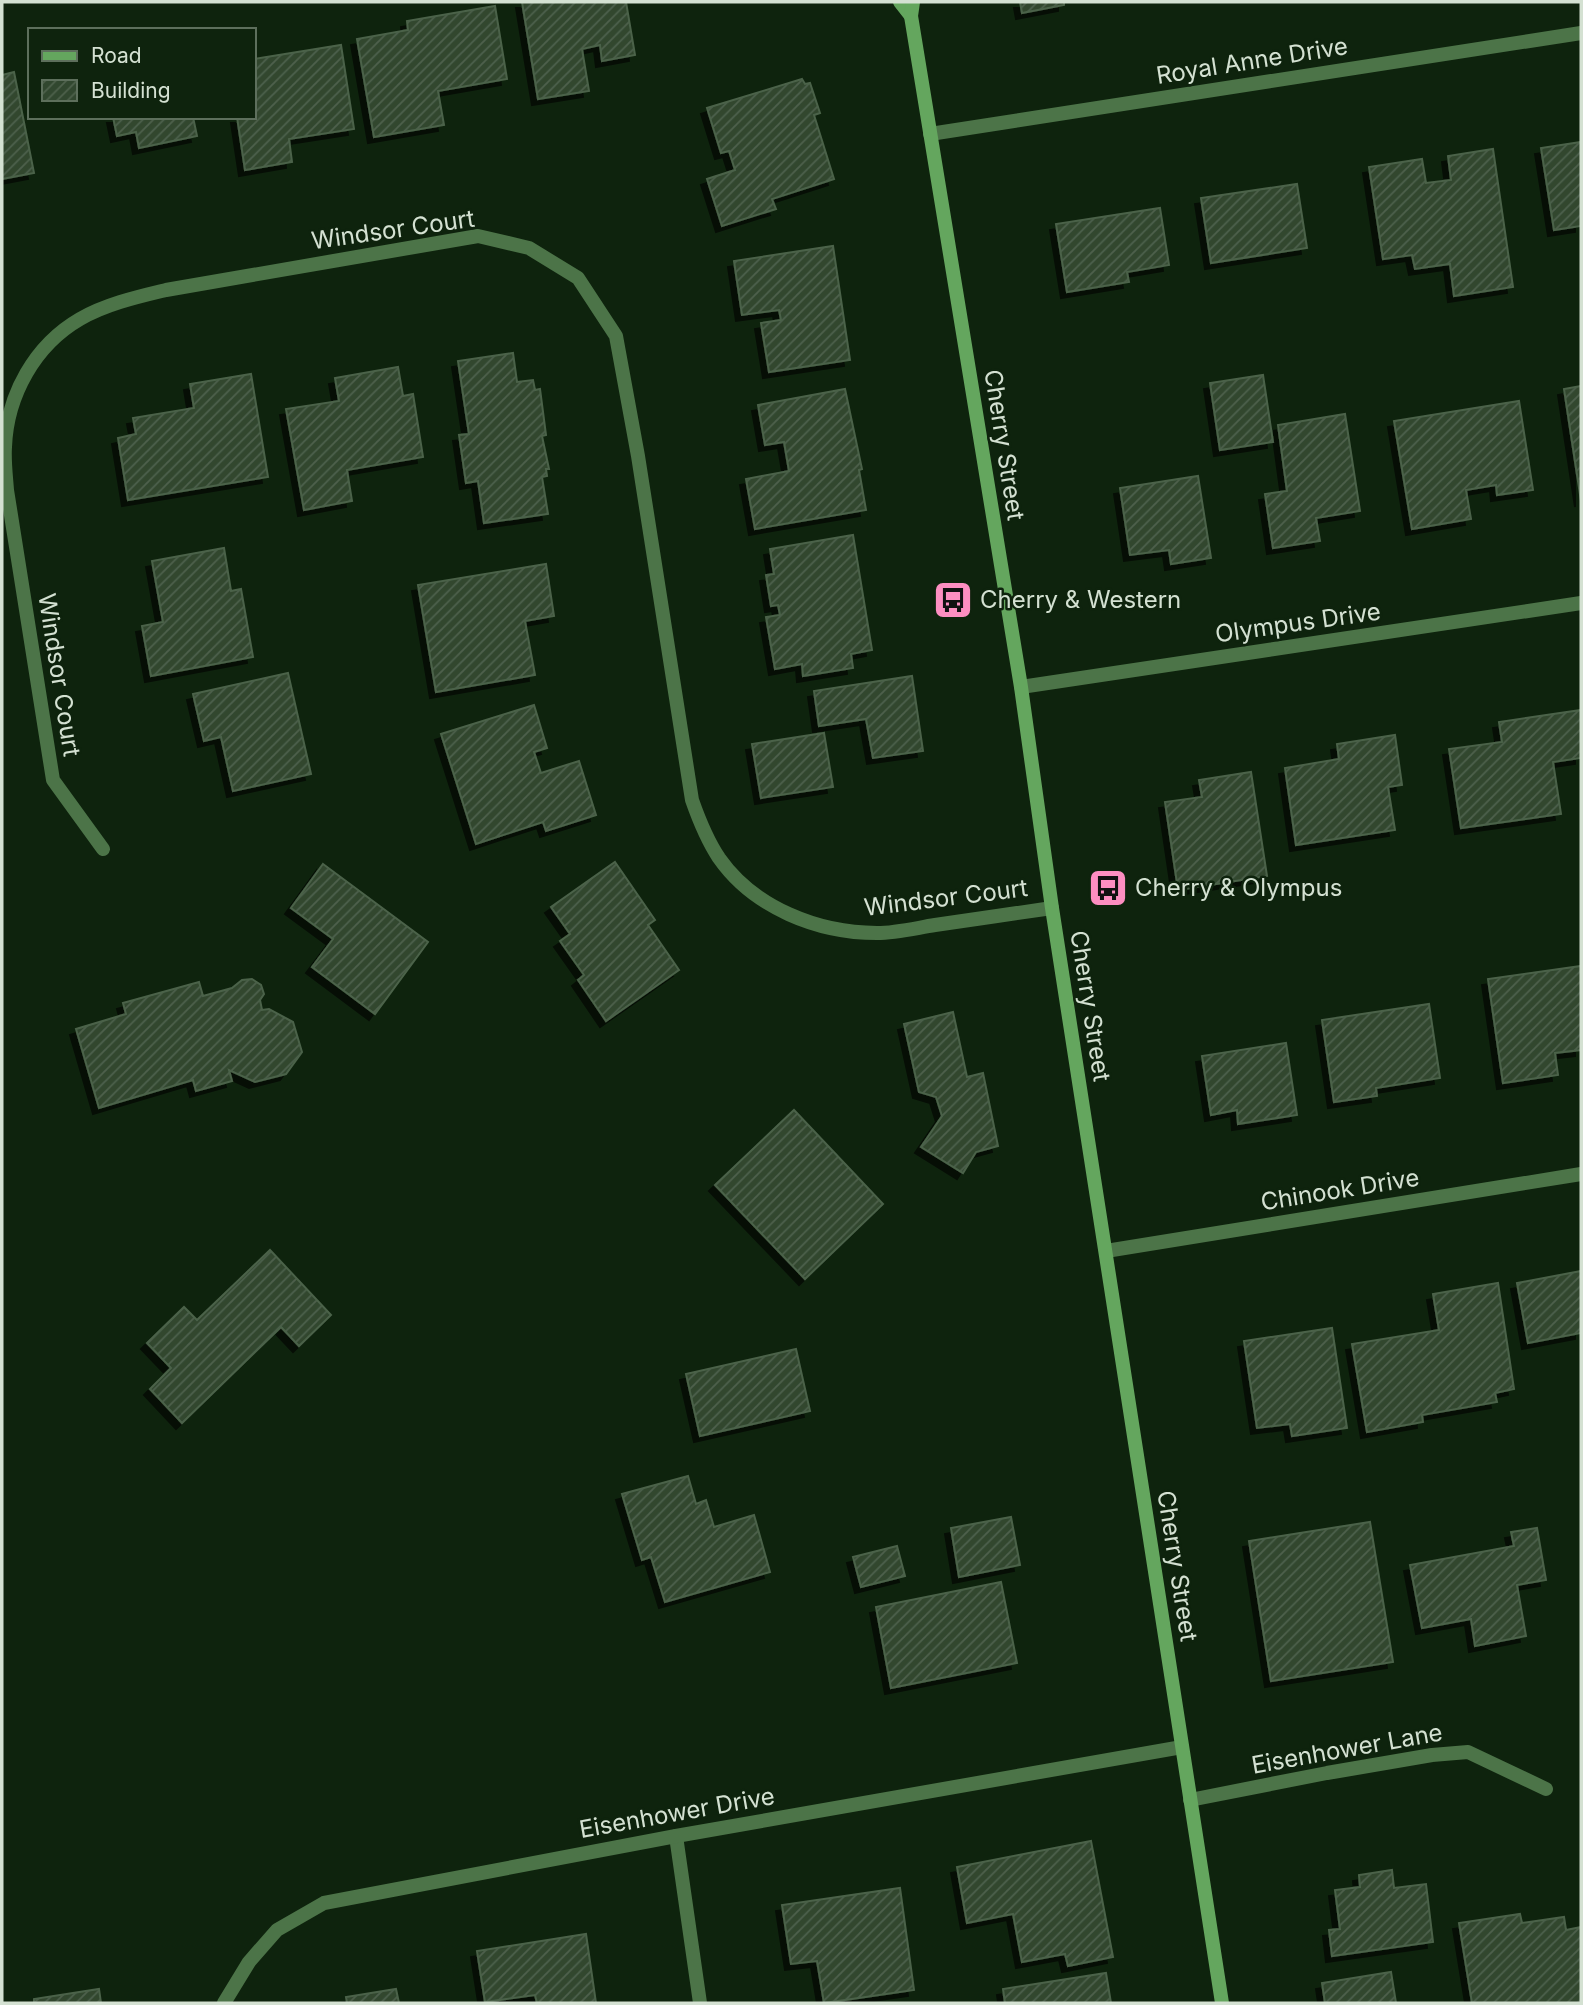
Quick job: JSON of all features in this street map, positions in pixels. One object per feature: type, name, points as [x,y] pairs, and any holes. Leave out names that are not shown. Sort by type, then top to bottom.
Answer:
[{"type":"main road","name":"Cherry Street","points":[[900,2],[912,9],[1021,687],[1052,908],[1222,2003]]},
{"type":"street","name":"Royal Anne Drive","points":[[930,134],[1581,33]]},
{"type":"street","name":"Windsor Court","points":[[103,849],[53,780],[9,504],[5,447],[11,407],[28,369],[48,342],[80,319],[117,303],[166,290],[478,236],[529,248],[578,278],[616,336],[638,456],[692,800],[703,829],[720,859],[745,886],[777,908],[807,922],[842,931],[880,933],[1052,908]]},
{"type":"street","name":"Olympus Drive","points":[[1021,687],[1581,603]]},
{"type":"street","name":"Chinook Drive","points":[[1106,1251],[1581,1174]]},
{"type":"street","name":"Eisenhower Drive","points":[[224,2003],[248,1962],[277,1930],[324,1903],[676,1836],[1182,1747]]},
{"type":"street","name":"Eisenhower Lane","points":[[1190,1800],[1327,1773],[1432,1755],[1468,1752],[1546,1789]]},
{"type":"street","points":[[676,1836],[700,2003]]},
{"type":"building","points":[[522,2],[626,2],[635,55],[602,61],[600,45],[582,49],[589,91],[538,99]]},
{"type":"building","points":[[1020,2],[1064,2],[1064,5],[1022,13]]},
{"type":"building","points":[[495,6],[507,79],[438,91],[444,125],[374,137],[357,39],[408,30],[407,21]]},
{"type":"building","points":[[341,45],[354,129],[289,139],[292,162],[245,170],[237,119],[256,119],[256,59]]},
{"type":"building","points":[[14,72],[34,173],[2,179],[2,75]]},
{"type":"building","points":[[802,79],[805,84],[810,83],[820,113],[814,115],[834,179],[772,199],[776,209],[722,226],[707,179],[735,170],[729,151],[721,153],[707,108]]},
{"type":"building","points":[[113,119],[193,119],[197,136],[139,148],[136,132],[117,136]]},
{"type":"building","points":[[1581,142],[1581,226],[1554,230],[1541,148]]},
{"type":"building","points":[[1493,149],[1513,287],[1454,296],[1450,264],[1415,269],[1412,255],[1383,259],[1369,167],[1422,159],[1426,183],[1451,180],[1448,156]]},
{"type":"building","points":[[1297,184],[1307,248],[1211,263],[1201,198]]},
{"type":"building","points":[[1160,208],[1169,265],[1127,272],[1129,282],[1067,292],[1056,224]]},
{"type":"building","points":[[833,246],[850,360],[769,372],[761,323],[781,320],[779,310],[742,315],[734,261]]},
{"type":"building","points":[[513,353],[517,382],[533,380],[535,390],[540,389],[546,435],[542,436],[549,469],[546,469],[547,476],[542,477],[548,514],[484,523],[478,481],[466,483],[459,435],[469,434],[458,361]]},
{"type":"building","points":[[398,367],[403,396],[413,394],[423,457],[347,470],[352,501],[304,510],[286,409],[339,401],[335,378]]},
{"type":"building","points":[[251,374],[268,477],[128,500],[118,438],[136,434],[133,418],[194,408],[190,384]]},
{"type":"building","points":[[1263,375],[1273,442],[1220,450],[1210,383]]},
{"type":"building","points":[[1581,386],[1581,501],[1564,389]]},
{"type":"building","points":[[845,389],[862,469],[859,470],[866,510],[755,529],[746,479],[789,471],[784,442],[765,445],[758,405]]},
{"type":"building","points":[[1519,401],[1533,490],[1497,495],[1496,485],[1466,490],[1471,519],[1412,529],[1394,421]]},
{"type":"building","points":[[1345,414],[1360,511],[1316,518],[1320,541],[1273,548],[1265,494],[1287,491],[1278,425]]},
{"type":"building","points":[[1198,476],[1211,558],[1171,564],[1169,550],[1130,555],[1120,488]]},
{"type":"building","points":[[853,535],[872,650],[851,654],[853,668],[803,676],[802,664],[775,669],[766,617],[780,615],[778,605],[771,606],[766,575],[774,574],[770,549]]},
{"type":"building","points":[[224,548],[231,591],[241,589],[253,657],[151,676],[142,626],[163,622],[152,561]]},
{"type":"building","points":[[546,564],[554,616],[525,621],[535,675],[436,692],[418,585]]},
{"type":"building","points":[[288,673],[311,774],[233,791],[221,737],[204,741],[193,694]]},
{"type":"building","points":[[912,676],[923,751],[873,758],[866,719],[819,726],[814,691]]},
{"type":"building","points":[[534,705],[547,748],[534,752],[541,773],[579,761],[596,815],[546,831],[543,822],[476,844],[441,734]]},
{"type":"building","points":[[1581,710],[1581,758],[1553,762],[1561,814],[1461,828],[1449,749],[1502,742],[1499,722]]},
{"type":"building","points":[[824,733],[833,787],[761,798],[752,744]]},
{"type":"building","points":[[1395,735],[1402,785],[1388,787],[1395,830],[1296,845],[1285,768],[1339,759],[1337,744]]},
{"type":"building","points":[[1251,772],[1267,876],[1178,890],[1165,802],[1202,797],[1199,780]]},
{"type":"building","points":[[615,862],[655,920],[648,925],[679,970],[606,1021],[578,980],[584,975],[560,941],[570,934],[551,907]]},
{"type":"building","points":[[323,864],[428,942],[375,1014],[312,967],[333,939],[291,908]]},
{"type":"building","points":[[1581,966],[1581,1050],[1555,1053],[1558,1075],[1503,1083],[1488,979]]},
{"type":"building","points":[[252,979],[261,985],[264,994],[260,1000],[262,1010],[269,1009],[293,1022],[302,1052],[286,1074],[255,1082],[229,1070],[232,1081],[196,1091],[193,1080],[99,1108],[76,1029],[126,1014],[123,1003],[199,982],[203,996],[232,988],[242,980]]},
{"type":"building","points":[[1429,1004],[1440,1078],[1376,1088],[1377,1096],[1334,1102],[1322,1020]]},
{"type":"building","points":[[953,1012],[967,1077],[983,1073],[998,1146],[976,1152],[963,1173],[921,1147],[942,1116],[936,1097],[919,1092],[904,1024]]},
{"type":"building","points":[[1286,1043],[1297,1115],[1238,1124],[1237,1110],[1211,1115],[1202,1056]]},
{"type":"building","points":[[794,1110],[883,1204],[805,1279],[715,1185]]},
{"type":"building","points":[[270,1250],[331,1315],[299,1346],[281,1327],[182,1423],[150,1389],[171,1368],[147,1343],[184,1307],[197,1320]]},
{"type":"building","points":[[1581,1271],[1581,1333],[1528,1343],[1517,1283]]},
{"type":"building","points":[[1498,1283],[1514,1389],[1495,1393],[1497,1402],[1422,1415],[1423,1422],[1367,1432],[1352,1344],[1439,1330],[1433,1294]]},
{"type":"building","points":[[1332,1328],[1347,1428],[1292,1436],[1290,1424],[1257,1428],[1244,1341]]},
{"type":"building","points":[[796,1349],[810,1411],[700,1436],[686,1374]]},
{"type":"building","points":[[688,1476],[696,1504],[706,1500],[714,1527],[754,1515],[770,1572],[665,1602],[651,1557],[642,1560],[622,1494]]},
{"type":"building","points":[[1011,1517],[1020,1565],[959,1577],[951,1528]]},
{"type":"building","points":[[1370,1522],[1393,1662],[1271,1681],[1249,1541]]},
{"type":"building","points":[[1537,1528],[1546,1580],[1517,1585],[1526,1636],[1475,1646],[1471,1619],[1422,1628],[1410,1565],[1514,1546],[1511,1532]]},
{"type":"building","points":[[897,1546],[905,1576],[861,1587],[853,1557]]},
{"type":"building","points":[[1001,1582],[1017,1663],[891,1688],[876,1607]]},
{"type":"building","points":[[1091,1841],[1113,1957],[1068,1966],[1065,1954],[1022,1962],[1013,1914],[967,1923],[957,1867]]},
{"type":"building","points":[[1392,1870],[1394,1888],[1426,1884],[1433,1942],[1332,1956],[1329,1930],[1340,1929],[1335,1890],[1360,1887],[1359,1875]]},
{"type":"building","points":[[900,1888],[914,1990],[824,2003],[817,1961],[791,1964],[782,1905]]},
{"type":"building","points":[[1520,1914],[1522,1923],[1564,1917],[1566,1930],[1581,1927],[1581,2003],[1472,2003],[1459,1923]]},
{"type":"building","points":[[586,1934],[596,2003],[537,2003],[535,1995],[485,2002],[477,1951]]},
{"type":"building","points":[[1391,1972],[1396,2003],[1325,2003],[1322,1983]]},
{"type":"building","points":[[1106,1973],[1111,2003],[1005,2003],[1003,1989]]},
{"type":"building","points":[[99,1989],[101,2003],[34,2003],[34,1999]]},
{"type":"building","points":[[396,1989],[399,2003],[347,2003],[346,1997]]},
{"type":"place","name":"Cherry & Western","points":[[953,600]]},
{"type":"place","name":"Cherry & Olympus","points":[[1108,888]]}]
